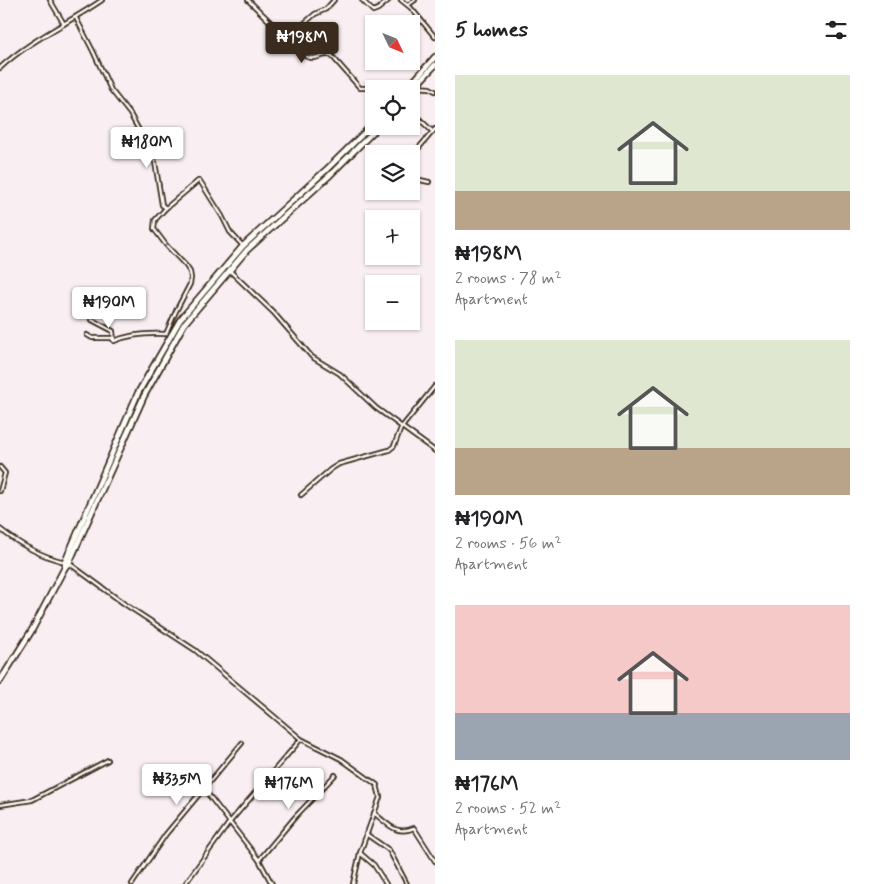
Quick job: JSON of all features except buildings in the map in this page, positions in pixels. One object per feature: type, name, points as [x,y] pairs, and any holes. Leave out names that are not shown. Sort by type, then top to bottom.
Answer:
[{"type":"main road","points":[[415,80],[435,57]]},
{"type":"main road","points":[[420,81],[435,65]]},
{"type":"main road","points":[[66,564],[138,393],[168,335],[243,246],[365,132]]},
{"type":"main road","points":[[0,681],[32,630],[66,564],[134,418],[163,360],[184,324],[228,270],[247,250],[330,175],[370,135]]},
{"type":"street","points":[[50,0],[64,24]]},
{"type":"street","points":[[0,68],[14,54],[76,18],[102,0]]},
{"type":"street","points":[[248,0],[305,56],[316,59],[328,54],[331,55],[360,88],[365,88]]},
{"type":"street","points":[[286,39],[315,14],[326,9],[334,0]]},
{"type":"street","points":[[362,0],[375,11],[389,0]]},
{"type":"street","points":[[400,0],[408,5],[435,36]]},
{"type":"street","points":[[408,5],[415,0]]},
{"type":"street","points":[[76,18],[111,90],[130,114],[146,143],[154,162],[162,205],[166,208]]},
{"type":"street","points":[[420,89],[430,88],[435,91]]},
{"type":"street","points":[[420,118],[434,130],[420,146]]},
{"type":"street","points":[[420,180],[429,182]]},
{"type":"street","points":[[114,342],[124,337],[145,333],[168,335],[176,311],[190,284],[191,278],[186,266],[154,229],[155,220],[198,181],[200,181],[222,216],[230,232],[243,246]]},
{"type":"street","points":[[228,270],[274,312],[312,357],[340,374],[376,408],[435,451]]},
{"type":"street","points":[[92,320],[113,331],[114,342]]},
{"type":"street","points":[[87,336],[92,338],[112,338],[114,342]]},
{"type":"street","points":[[301,495],[331,468],[389,450],[394,446],[401,428],[435,386]]},
{"type":"street","points":[[0,467],[5,473],[0,491]]},
{"type":"street","points":[[0,529],[17,543],[66,564],[195,650],[301,739],[341,760],[377,785],[380,797],[360,853],[353,884]]},
{"type":"street","points":[[185,884],[229,823],[301,739]]},
{"type":"street","points":[[132,884],[166,834],[242,743]]},
{"type":"street","points":[[0,805],[32,800],[108,760]]},
{"type":"street","points":[[258,860],[335,775]]},
{"type":"street","points":[[204,789],[258,860],[272,884]]},
{"type":"street","points":[[374,813],[398,831],[406,832],[414,828],[435,861]]},
{"type":"street","points":[[366,834],[389,850],[407,884]]},
{"type":"street","points":[[360,853],[374,864],[386,884]]}]
